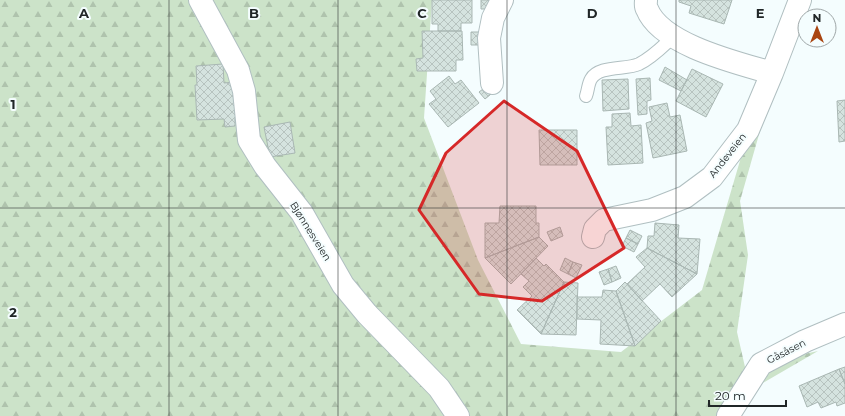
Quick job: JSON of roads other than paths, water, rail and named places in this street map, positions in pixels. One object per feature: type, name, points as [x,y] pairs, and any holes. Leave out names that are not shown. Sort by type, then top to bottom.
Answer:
[{"type":"street","name":"Bjønnesveien","points":[[200,0],[238,70],[244,91],[249,140],[265,166],[302,213],[343,285],[366,314],[439,388],[458,416]]},
{"type":"street","points":[[492,83],[489,38],[493,18],[502,0]]},
{"type":"street","points":[[646,0],[646,8],[654,22],[673,37],[712,55],[772,73]]},
{"type":"street","name":"Andeveien","points":[[593,237],[595,229],[604,220],[652,210],[685,197],[712,177],[748,130],[800,0]]},
{"type":"street","name":"Gåsåsen","points":[[728,416],[761,364],[805,341],[845,324]]},
{"type":"lane","points":[[586,96],[590,80],[595,73],[638,65],[650,58],[673,37]]}]
